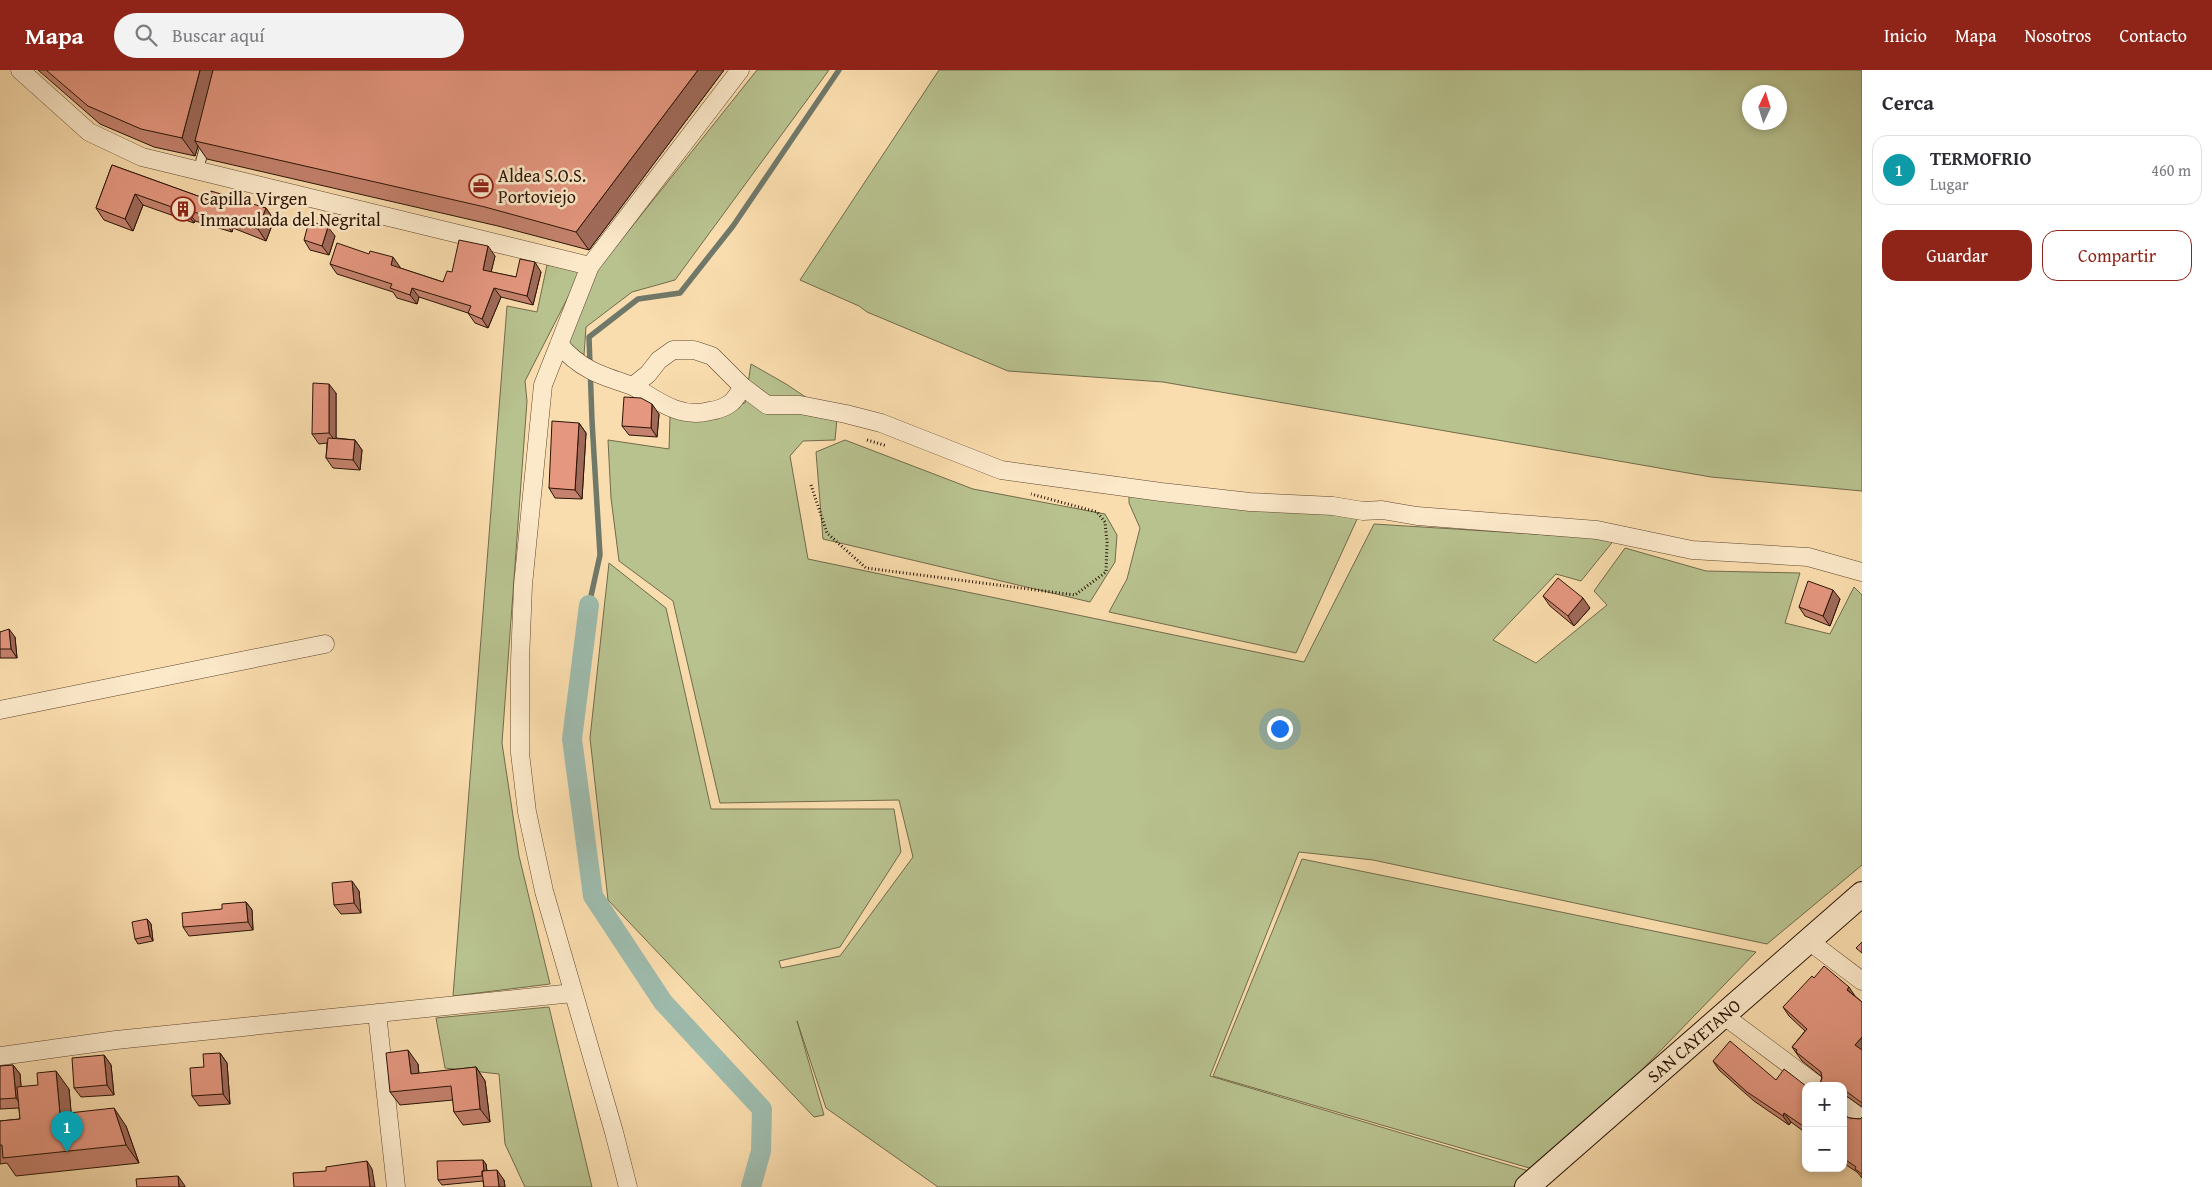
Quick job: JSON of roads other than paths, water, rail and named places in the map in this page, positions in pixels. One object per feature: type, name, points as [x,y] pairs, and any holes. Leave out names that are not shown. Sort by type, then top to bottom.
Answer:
[{"type":"main road","name":"SAN CAYETANO","points":[[1527,1187],[1862,894]]},
{"type":"street","points":[[20,70],[89,132],[142,157],[590,266]]},
{"type":"street","points":[[628,1187],[614,1132],[544,891],[526,812],[520,753],[520,661],[524,585],[544,385],[558,344],[590,266],[740,70]]},
{"type":"street","points":[[558,344],[571,359],[603,376],[633,386],[665,406],[682,413],[700,414],[719,409],[732,402],[743,387]]},
{"type":"street","points":[[633,386],[648,374],[659,360],[673,350],[694,350],[712,356],[743,387],[767,405],[800,405],[846,414],[881,424],[1001,470],[1250,502],[1333,506],[1382,510],[1417,516],[1598,530],[1692,550],[1808,557],[1862,572]]},
{"type":"street","points":[[0,710],[325,644]]},
{"type":"street","points":[[1809,941],[1862,981]]},
{"type":"street","points":[[0,1056],[116,1040],[573,993]]},
{"type":"street","points":[[377,1013],[396,1187]]},
{"type":"street","points":[[1723,1015],[1813,1082]]},
{"type":"street","points":[[1847,1108],[1862,1119]]},
{"type":"lane","points":[[198,171],[208,134]]},
{"type":"waterway","points":[[589,605],[600,555],[589,337],[638,299],[680,293],[733,226],[839,70]]},
{"type":"waterway","points":[[589,605],[572,739],[593,896],[663,1002],[762,1109],[761,1151],[751,1187]]},
{"type":"place","name":"Aldea S.O.S. Portoviejo","points":[[481,186]]},
{"type":"place","name":"Capilla Virgen Inmaculada del Negrital","points":[[183,209]]},
{"type":"place","name":"TERMOFRIO","points":[[67,1152]]}]
